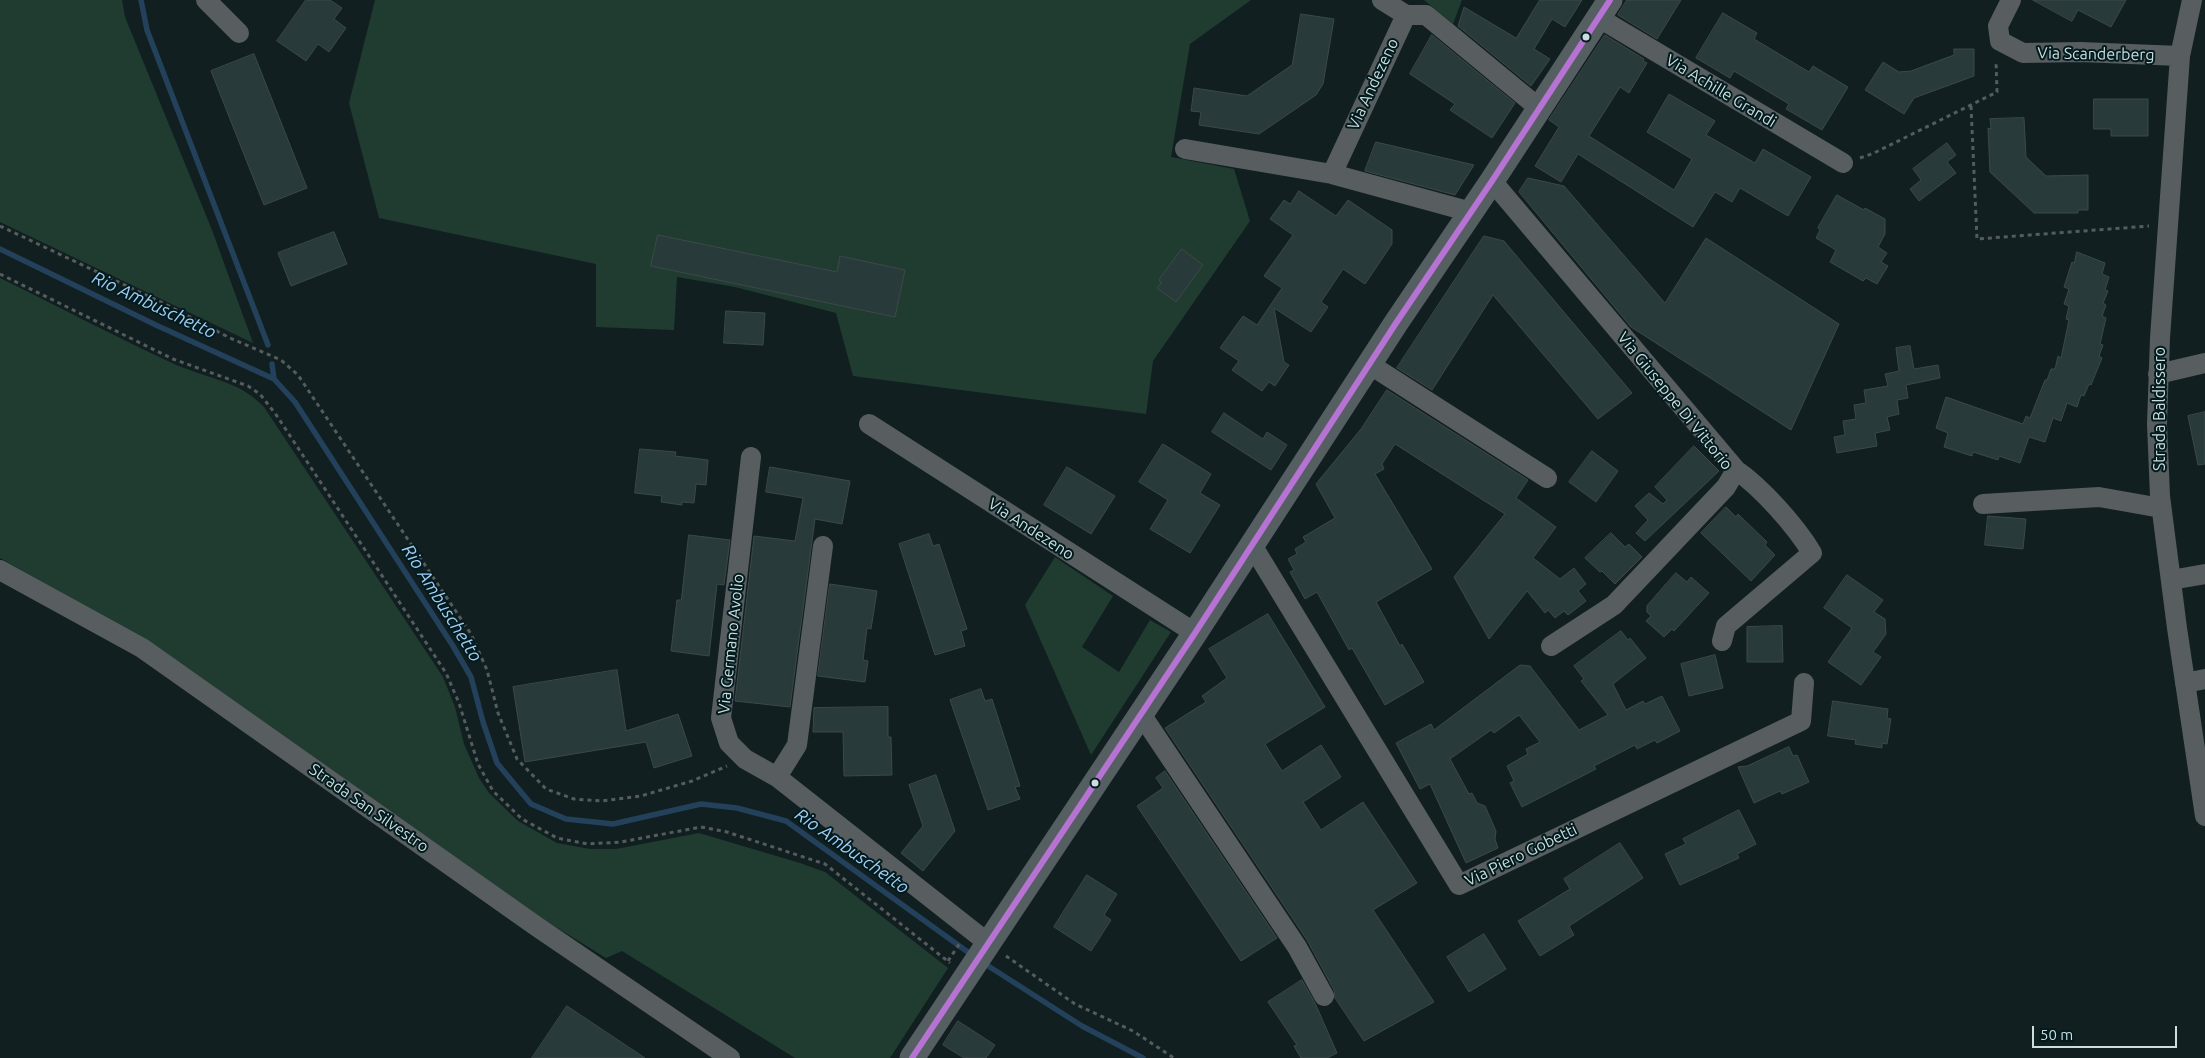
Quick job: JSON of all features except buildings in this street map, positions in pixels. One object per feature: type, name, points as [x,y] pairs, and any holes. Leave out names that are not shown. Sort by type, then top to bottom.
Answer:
[{"type":"main road","points":[[912,1058],[1195,633],[1369,364],[1492,181],[1604,9]]},
{"type":"street","points":[[206,0],[240,33]]},
{"type":"street","points":[[1382,0],[1406,15],[1426,15],[1539,108]]},
{"type":"street","points":[[2000,41],[1998,26],[2011,0]]},
{"type":"street","name":"Strada Baldissero","points":[[2192,0],[2180,56],[2158,374],[2157,424],[2162,508],[2170,580],[2205,816]]},
{"type":"street","name":"Via Achille Grandi","points":[[1604,9],[1843,164]]},
{"type":"street","name":"Via Andezeno","points":[[1332,174],[1406,15]]},
{"type":"street","name":"Via Scanderberg","points":[[2000,41],[2022,54],[2080,52],[2180,56]]},
{"type":"street","points":[[1185,149],[1332,174],[1471,212]]},
{"type":"street","name":"Via Giuseppe Di Vittorio","points":[[1492,181],[1736,470],[1726,487],[1614,605],[1551,646]]},
{"type":"street","points":[[2158,374],[2205,363]]},
{"type":"street","points":[[1369,364],[1547,478]]},
{"type":"street","name":"Via Andezeno","points":[[868,424],[1195,633]]},
{"type":"street","name":"Via Germano Avolio","points":[[751,457],[721,718],[729,743],[745,759],[777,776],[988,943]]},
{"type":"street","points":[[1722,641],[1726,626],[1812,553],[1804,539],[1749,479],[1736,470]]},
{"type":"street","points":[[1983,504],[2099,497],[2162,508]]},
{"type":"street","name":"Via Piero Gobetti","points":[[1252,544],[1459,885],[1800,721],[1804,683]]},
{"type":"street","points":[[777,776],[797,745],[823,546]]},
{"type":"street","name":"Strada San Silvestro","points":[[0,570],[142,648],[536,926],[730,1058]]},
{"type":"street","points":[[2170,580],[2205,574]]},
{"type":"street","points":[[2185,683],[2205,680]]},
{"type":"street","points":[[1141,714],[1297,948],[1324,996]]},
{"type":"path","points":[[1843,164],[1874,153],[1997,92],[1995,52],[2000,41]]},
{"type":"path","points":[[1971,106],[1977,239],[2150,226]]},
{"type":"path","points":[[0,226],[167,305],[230,338],[281,360],[298,375],[471,634],[486,670],[498,712],[517,759],[546,789],[574,799],[583,800],[602,801],[641,796],[692,781],[745,759]]},
{"type":"path","points":[[0,274],[173,358],[248,386],[260,394],[277,416],[431,647],[446,673],[459,703],[478,764],[492,791],[522,819],[557,838],[588,844],[621,842],[701,827],[728,832],[825,864],[966,975]]},
{"type":"path","points":[[988,943],[1075,1004],[1133,1030],[1174,1058]]},
{"type":"green space","points":[[0,0],[122,0],[125,17],[212,230],[253,343],[0,222]]},
{"type":"green space","points":[[375,0],[1251,0],[1190,44],[1171,157],[1234,169],[1250,221],[1153,361],[1146,414],[853,376],[836,313],[735,287],[677,277],[674,330],[596,327],[596,264],[379,218],[349,103]]},
{"type":"green space","points":[[1424,0],[1462,0],[1453,24]]},
{"type":"green space","points":[[0,278],[172,363],[232,385],[244,391],[264,407],[443,677],[455,707],[464,744],[479,778],[489,793],[518,821],[557,843],[590,849],[616,849],[699,833],[800,863],[825,872],[948,968],[890,1058],[795,1058],[622,951],[606,958],[543,919],[148,642],[0,558]]},
{"type":"green space","points":[[1055,557],[1113,596],[1082,647],[1119,672],[1150,620],[1171,632],[1091,755],[1025,605]]},
{"type":"waterway","points":[[141,0],[147,30],[268,345]]},
{"type":"waterway","name":"Rio Ambuschetto","points":[[0,249],[158,326],[274,379],[295,402],[453,646],[471,677],[483,722],[497,763],[531,804],[566,819],[613,824],[701,804],[737,808],[786,821],[972,955]]},
{"type":"waterway","points":[[272,364],[274,379]]},
{"type":"waterway","name":"Rio Ambuschetto","points":[[982,962],[1082,1026],[1143,1058]]},
{"type":"transit line","points":[[912,1058],[1195,633],[1396,323],[1492,181],[1610,0]]}]
